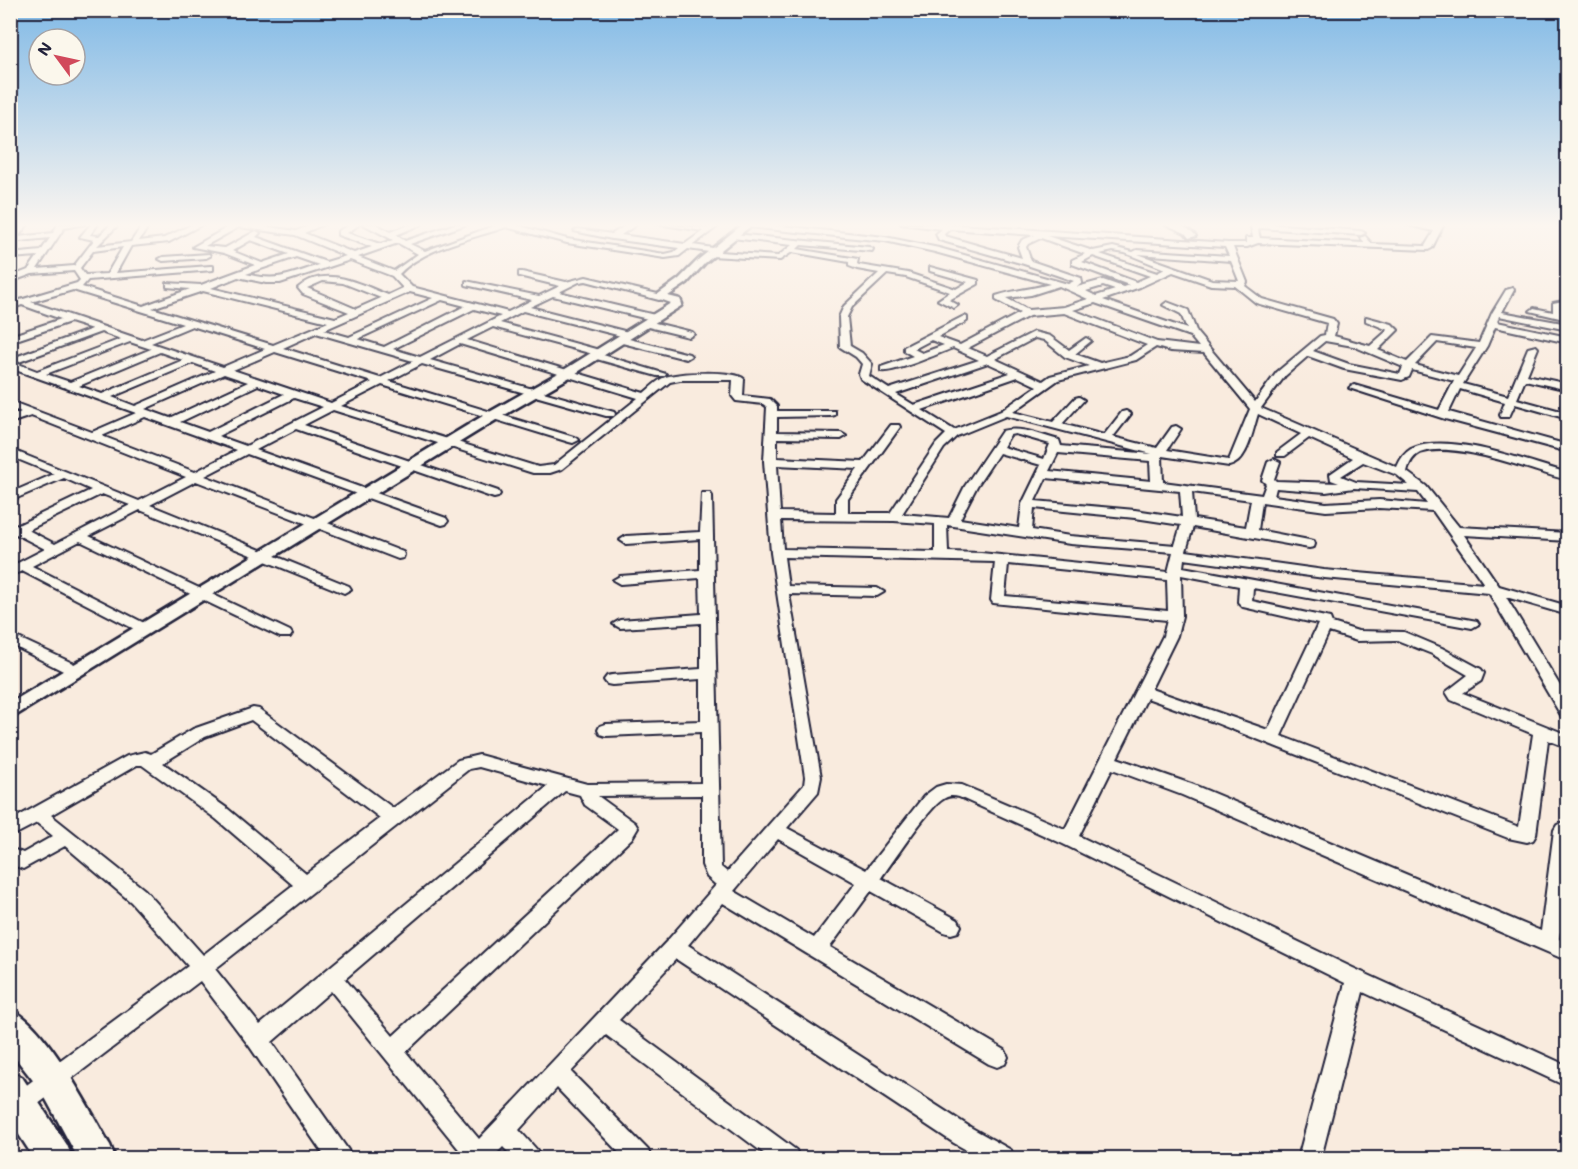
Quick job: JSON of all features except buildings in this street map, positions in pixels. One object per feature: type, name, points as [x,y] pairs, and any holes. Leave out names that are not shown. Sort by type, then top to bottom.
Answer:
[{"type":"main road","points":[[10,1023],[54,1080],[97,1158]]},
{"type":"main road","points":[[16,1096],[54,1158]]},
{"type":"street","points":[[16,304],[73,287],[83,282],[82,279]]},
{"type":"street","points":[[142,309],[226,279]]},
{"type":"street","points":[[259,279],[275,282],[285,279]]},
{"type":"street","points":[[331,279],[302,288],[306,292],[356,312]]},
{"type":"street","points":[[336,279],[388,298]]},
{"type":"street","points":[[398,279],[409,289],[508,315]]},
{"type":"street","points":[[541,279],[568,285]]},
{"type":"street","points":[[10,712],[448,443],[625,338],[678,302],[586,279],[577,280],[17,569]]},
{"type":"street","points":[[659,297],[686,279]]},
{"type":"street","points":[[880,279],[851,303],[843,320],[845,347],[867,364],[864,374],[866,377],[953,434]]},
{"type":"street","points":[[919,279],[957,292]]},
{"type":"street","points":[[954,305],[942,300],[975,282],[964,279]]},
{"type":"street","points":[[1039,279],[1194,334]]},
{"type":"street","points":[[1073,289],[1078,283],[1078,280],[1074,279]]},
{"type":"street","points":[[1120,279],[1137,285]]},
{"type":"street","points":[[884,369],[957,346],[1027,313],[1065,310],[1152,279]]},
{"type":"street","points":[[1202,279],[1216,283],[1238,285],[1259,301],[1330,321],[1332,324],[1329,338]]},
{"type":"street","points":[[1238,285],[1243,282],[1242,279]]},
{"type":"street","points":[[469,283],[539,299]]},
{"type":"street","points":[[1073,289],[1103,283],[1123,290]]},
{"type":"street","points":[[1027,313],[999,298],[1013,292],[1031,292],[1059,284]]},
{"type":"street","points":[[170,285],[202,288],[336,321]]},
{"type":"street","points":[[73,287],[491,417],[573,440]]},
{"type":"street","points":[[93,436],[223,371],[409,289]]},
{"type":"street","points":[[1444,415],[1459,382],[1482,346],[1495,315],[1510,291]]},
{"type":"street","points":[[551,293],[652,321],[689,334]]},
{"type":"street","points":[[349,340],[440,298]]},
{"type":"street","points":[[1495,315],[1563,316],[1557,305],[1568,303]]},
{"type":"street","points":[[16,304],[69,319],[293,394],[537,471],[558,467],[673,378],[735,377],[739,380],[737,396],[745,400],[770,403],[772,414],[770,461],[777,553],[813,777],[812,787],[674,947],[478,1157],[332,978]]},
{"type":"street","points":[[1167,305],[1185,312],[1194,334],[1255,409],[1362,458],[1401,473],[1422,489],[1455,531],[1494,589],[1568,714]]},
{"type":"street","points":[[384,350],[473,306]]},
{"type":"street","points":[[522,308],[686,356]]},
{"type":"street","points":[[1065,310],[1154,344],[1170,348],[1209,351]]},
{"type":"street","points":[[1495,315],[1568,327]]},
{"type":"street","points":[[1495,315],[1568,340]]},
{"type":"street","points":[[10,339],[69,319]]},
{"type":"street","points":[[923,357],[907,349],[964,319]]},
{"type":"street","points":[[1369,319],[1389,326],[1393,330],[1372,350]]},
{"type":"street","points":[[142,343],[190,324]]},
{"type":"street","points":[[492,324],[661,374]]},
{"type":"street","points":[[10,363],[100,329]]},
{"type":"street","points":[[315,330],[610,414]]},
{"type":"street","points":[[888,393],[989,359],[1034,336],[1047,338],[1068,354],[1098,366]]},
{"type":"street","points":[[930,337],[989,359],[1043,385]]},
{"type":"street","points":[[1054,450],[1157,455],[1233,462],[1255,409],[1281,374],[1320,340],[1329,338],[1372,350],[1409,366],[1509,401],[1566,416]]},
{"type":"street","points":[[37,374],[129,339]]},
{"type":"street","points":[[1307,352],[1347,367],[1396,377],[1405,375],[1409,366],[1435,339],[1482,346]]},
{"type":"street","points":[[459,341],[646,397]]},
{"type":"street","points":[[1068,354],[1086,341]]},
{"type":"street","points":[[894,517],[939,446],[953,434],[1005,413],[1054,378],[1133,358],[1154,344]]},
{"type":"street","points":[[1505,415],[1533,348]]},
{"type":"street","points":[[72,385],[160,350]]},
{"type":"street","points":[[104,397],[192,360]]},
{"type":"street","points":[[10,363],[368,492],[442,521]]},
{"type":"street","points":[[913,409],[1019,373]]},
{"type":"street","points":[[1520,376],[1568,387]]},
{"type":"street","points":[[171,422],[257,382]]},
{"type":"street","points":[[1354,388],[1444,415],[1479,440],[1568,477]]},
{"type":"street","points":[[209,436],[293,394]]},
{"type":"street","points":[[1054,426],[1079,400]]},
{"type":"street","points":[[10,404],[398,555]]},
{"type":"street","points":[[10,420],[31,412]]},
{"type":"street","points":[[772,414],[831,413]]},
{"type":"street","points":[[1005,413],[1106,439],[1157,455]]},
{"type":"street","points":[[1106,439],[1126,414]]},
{"type":"street","points":[[295,425],[494,494]]},
{"type":"street","points":[[842,516],[842,499],[895,427]]},
{"type":"street","points":[[1157,485],[1157,455],[1176,429]]},
{"type":"street","points":[[942,555],[947,522],[1006,433],[1015,431],[1056,444],[1028,504],[1024,533]]},
{"type":"street","points":[[1309,433],[1277,458],[1268,480],[1272,484],[1326,488],[1355,485],[1422,489]]},
{"type":"street","points":[[771,435],[841,436]]},
{"type":"street","points":[[1401,473],[1403,462],[1414,451],[1436,446],[1479,440],[1568,449]]},
{"type":"street","points":[[996,449],[1047,462]]},
{"type":"street","points":[[10,452],[344,589]]},
{"type":"street","points":[[1355,485],[1339,481],[1335,478],[1336,474],[1362,458]]},
{"type":"street","points":[[10,466],[27,459]]},
{"type":"street","points":[[770,461],[866,466]]},
{"type":"street","points":[[10,498],[64,474]]},
{"type":"street","points":[[1041,474],[1186,488],[1326,507],[1379,504],[1436,508]]},
{"type":"street","points":[[1251,532],[1262,500],[1272,484]]},
{"type":"street","points":[[1069,839],[1170,636],[1175,616],[1175,574],[1188,522],[1186,488]]},
{"type":"street","points":[[14,528],[100,490]]},
{"type":"street","points":[[706,496],[711,865],[714,872],[726,889],[816,950],[998,1057]]},
{"type":"street","points":[[1028,504],[1135,514],[1251,532],[1310,544]]},
{"type":"street","points":[[774,516],[894,517],[947,522],[1070,540],[1180,552],[1304,572],[1494,589],[1568,611]]},
{"type":"street","points":[[14,528],[55,549]]},
{"type":"street","points":[[1455,531],[1568,537]]},
{"type":"street","points":[[626,540],[707,535]]},
{"type":"street","points":[[79,536],[285,634]]},
{"type":"street","points":[[777,553],[942,555],[1175,574],[1246,584],[1472,624]]},
{"type":"street","points":[[1002,559],[998,600],[1175,616]]},
{"type":"street","points":[[17,569],[145,628]]},
{"type":"street","points":[[1303,595],[1304,572]]},
{"type":"street","points":[[620,580],[708,573]]},
{"type":"street","points":[[1246,584],[1245,602],[1248,604],[1325,621],[1325,626],[1272,738]]},
{"type":"street","points":[[783,590],[877,592]]},
{"type":"street","points":[[620,624],[708,618]]},
{"type":"street","points":[[1325,626],[1357,636],[1399,635],[1437,651],[1476,673],[1476,677],[1454,692],[1456,696],[1568,742]]},
{"type":"street","points":[[10,638],[76,671]]},
{"type":"street","points":[[612,680],[709,673]]},
{"type":"street","points":[[1142,691],[1272,738],[1515,833],[1527,835],[1541,731]]},
{"type":"street","points":[[153,761],[199,733],[253,713],[392,817]]},
{"type":"street","points":[[606,730],[709,726]]},
{"type":"street","points":[[10,830],[133,760],[146,758],[222,814],[306,885]]},
{"type":"street","points":[[16,1096],[54,1080],[392,817],[464,764],[478,761],[587,790],[710,789]]},
{"type":"street","points":[[1107,761],[1188,790],[1568,952]]},
{"type":"street","points":[[258,1040],[563,783]]},
{"type":"street","points":[[816,950],[926,805],[938,792],[949,788],[962,790],[1069,839],[1356,979],[1568,1077]]},
{"type":"street","points":[[392,1051],[626,833],[629,828],[591,800],[587,790]]},
{"type":"street","points":[[38,814],[138,896],[201,967],[258,1040],[339,1158]]},
{"type":"street","points":[[1549,944],[1560,923],[1563,830],[1568,827]]},
{"type":"street","points":[[776,830],[951,926]]},
{"type":"street","points":[[10,855],[23,862],[66,837]]},
{"type":"street","points":[[674,947],[962,1135],[1003,1158]]},
{"type":"street","points":[[1309,1158],[1356,979]]},
{"type":"street","points":[[605,1022],[788,1158]]},
{"type":"street","points":[[557,1073],[640,1158]]},
{"type":"street","points":[[503,1130],[529,1158]]}]
